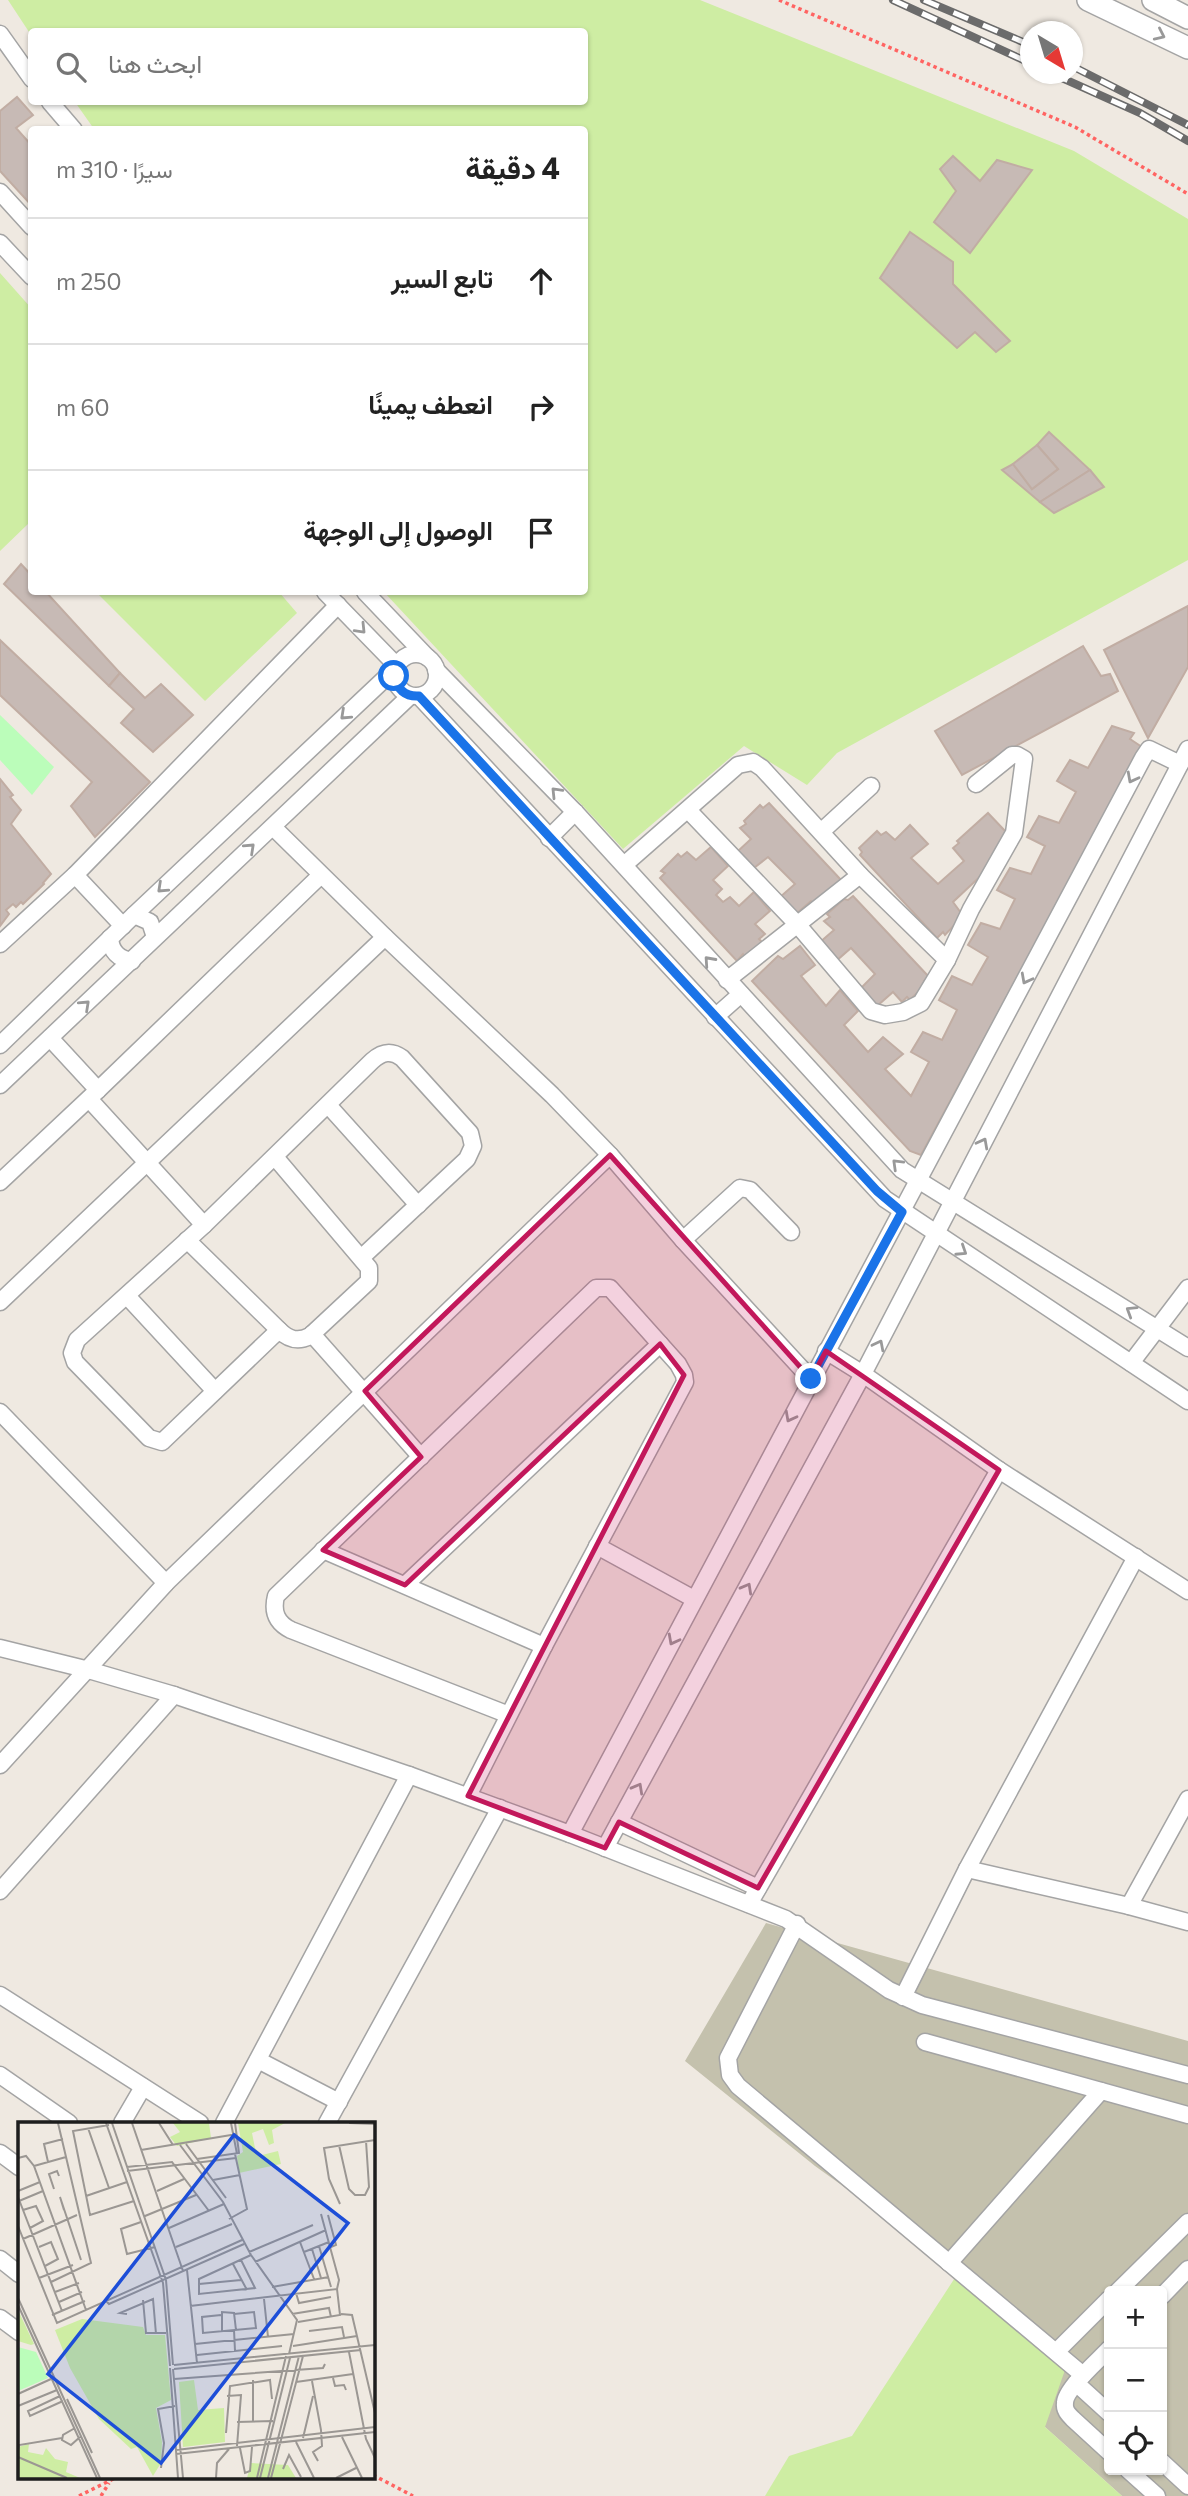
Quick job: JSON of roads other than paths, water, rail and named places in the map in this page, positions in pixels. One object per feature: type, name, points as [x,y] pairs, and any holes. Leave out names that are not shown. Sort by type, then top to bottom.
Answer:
[{"type":"street","points":[[1088,0],[1120,8],[1188,48]]},
{"type":"street","points":[[1153,0],[1188,18]]},
{"type":"street","points":[[0,34],[28,73]]},
{"type":"street","points":[[53,105],[71,126]]},
{"type":"street","points":[[0,192],[28,223]]},
{"type":"street","points":[[0,243],[28,273]]},
{"type":"street","points":[[329,595],[396,667],[399,689],[415,696],[877,1191],[902,1212],[1188,1401]]},
{"type":"street","points":[[368,595],[575,812],[895,1163],[919,1181],[1188,1348]]},
{"type":"street","points":[[0,944],[75,875],[338,604]]},
{"type":"street","points":[[0,1045],[407,656],[421,655],[432,664],[435,683],[426,694],[415,696],[0,1085]]},
{"type":"street","points":[[570,1834],[1143,758],[1149,749],[1180,764]]},
{"type":"street","points":[[605,1848],[863,1374],[1188,749]]},
{"type":"street","points":[[688,810],[797,924],[870,1011],[885,1016],[921,1003],[947,960],[971,909],[1014,833],[1024,760],[1012,755],[976,784]]},
{"type":"street","points":[[624,866],[738,765],[753,762],[762,768],[822,831],[860,875],[947,960]]},
{"type":"street","points":[[822,831],[871,786]]},
{"type":"street","points":[[550,838],[575,812]]},
{"type":"street","points":[[273,827],[543,1086],[610,1155],[683,1240],[811,1379]]},
{"type":"street","points":[[75,875],[128,920],[149,922],[155,937]]},
{"type":"street","points":[[0,1182],[321,875]]},
{"type":"street","points":[[727,980],[860,875]]},
{"type":"street","points":[[0,1302],[385,937]]},
{"type":"street","points":[[110,938],[116,954],[132,961]]},
{"type":"street","points":[[715,1017],[741,994]]},
{"type":"street","points":[[50,1038],[147,1163],[204,1225]]},
{"type":"street","points":[[279,1330],[166,1440],[157,1442],[145,1435],[75,1362],[72,1353],[74,1344],[204,1225],[378,1056],[390,1052],[402,1058],[465,1127],[472,1139],[471,1153],[361,1258]]},
{"type":"street","points":[[328,1105],[418,1205]]},
{"type":"street","points":[[0,1765],[166,1583],[610,1155]]},
{"type":"street","points":[[187,1240],[290,1339],[297,1340],[312,1334],[369,1281],[369,1268],[275,1157]]},
{"type":"street","points":[[683,1240],[740,1188],[750,1190],[791,1233]]},
{"type":"street","points":[[468,1796],[544,1646],[683,1388],[682,1369],[614,1290],[605,1287],[596,1289],[276,1597],[275,1613],[284,1626],[509,1715]]},
{"type":"street","points":[[1131,1363],[1188,1287]]},
{"type":"street","points":[[127,1296],[215,1391]]},
{"type":"street","points":[[312,1334],[421,1457]]},
{"type":"street","points":[[405,1585],[660,1344]]},
{"type":"street","points":[[826,1351],[999,1470],[1188,1591]]},
{"type":"street","points":[[0,1412],[166,1583]]},
{"type":"street","points":[[749,1904],[999,1470]]},
{"type":"street","points":[[597,1546],[694,1599]]},
{"type":"street","points":[[323,1550],[544,1646]]},
{"type":"street","points":[[903,1997],[967,1869],[1136,1557]]},
{"type":"street","points":[[0,1648],[174,1695],[410,1775],[570,1834],[797,1924],[903,1997],[941,2011],[1188,2075]]},
{"type":"street","points":[[0,1891],[174,1695]]},
{"type":"street","points":[[225,2122],[410,1775]]},
{"type":"street","points":[[1129,1906],[1188,1799]]},
{"type":"street","points":[[328,2122],[500,1808]]},
{"type":"street","points":[[619,1822],[758,1888]]},
{"type":"street","points":[[967,1869],[1188,1922]]},
{"type":"street","points":[[797,1924],[728,2058],[730,2075],[738,2086],[1056,2352],[1108,2412]]},
{"type":"street","points":[[0,1995],[198,2122]]},
{"type":"street","points":[[925,2042],[1188,2115]]},
{"type":"street","points":[[258,2060],[340,2102]]},
{"type":"street","points":[[0,2075],[68,2122]]},
{"type":"street","points":[[123,2122],[143,2087]]},
{"type":"street","points":[[949,2263],[1101,2091]]},
{"type":"street","points":[[0,2153],[18,2166]]},
{"type":"street","points":[[1123,2286],[1188,2222]]},
{"type":"street","points":[[0,2259],[18,2273]]},
{"type":"street","points":[[1167,2291],[1188,2269]]},
{"type":"street","points":[[1056,2352],[1104,2305]]},
{"type":"street","points":[[0,2318],[18,2331]]},
{"type":"street","points":[[1104,2354],[1080,2379],[1065,2403],[1067,2413],[1104,2447]]},
{"type":"street","points":[[1167,2467],[1188,2488],[1184,2496]]},
{"type":"street","points":[[1134,2475],[1157,2496]]},
{"type":"railway","points":[[893,0],[1020,58]]},
{"type":"railway","points":[[924,0],[1020,41]]},
{"type":"railway","points":[[1083,72],[1188,125]]},
{"type":"railway","points":[[1075,84],[1140,113],[1188,141]]}]
